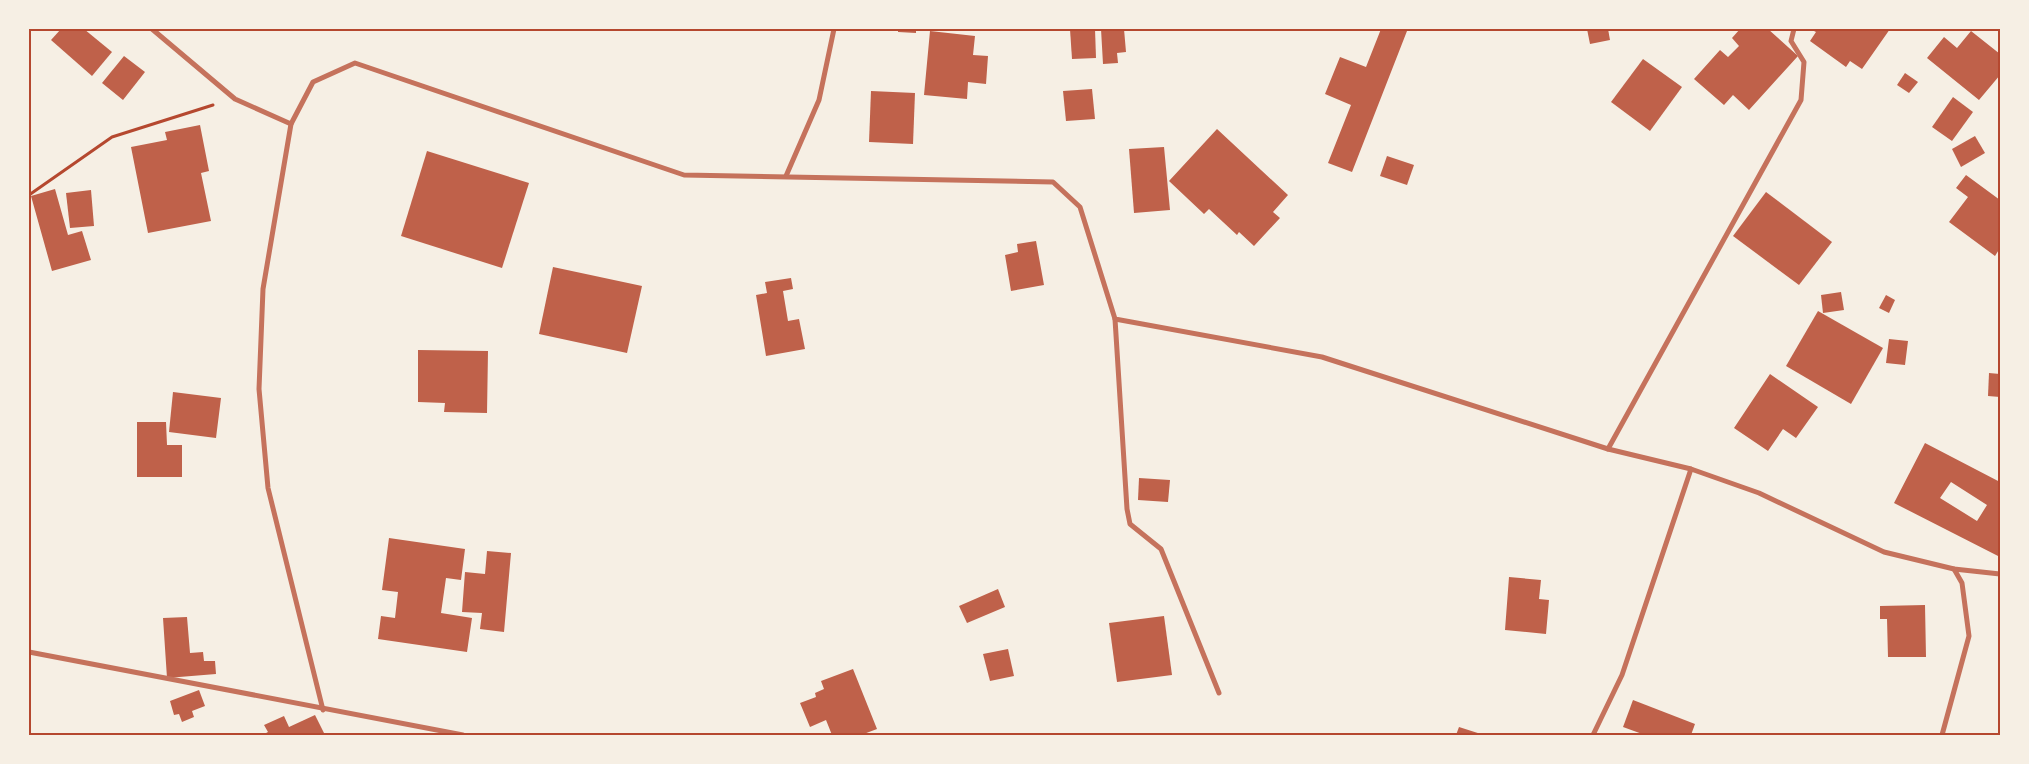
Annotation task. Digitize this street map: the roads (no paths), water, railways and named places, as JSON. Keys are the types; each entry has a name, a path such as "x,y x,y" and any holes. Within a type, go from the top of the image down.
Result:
{"street":[{"path":"152,29 235,99 291,124"},
{"path":"786,176 819,100 834,29"},
{"path":"1608,448 1801,100 1804,62 1791,41 1794,29"},
{"path":"323,710 268,488 259,389 263,289 291,124 313,82 355,63 684,175 1053,182 1080,207 1115,319 1127,509 1130,524 1161,550 1220,693"},
{"path":"1115,319 1322,357 1608,448 1691,469 1759,493 1884,552 1954,569 2000,574"},
{"path":"1593,735 1622,675 1691,469"},
{"path":"1942,735 1968,636 1962,583 1954,569"},
{"path":"29,652 323,710 463,735"}]}
